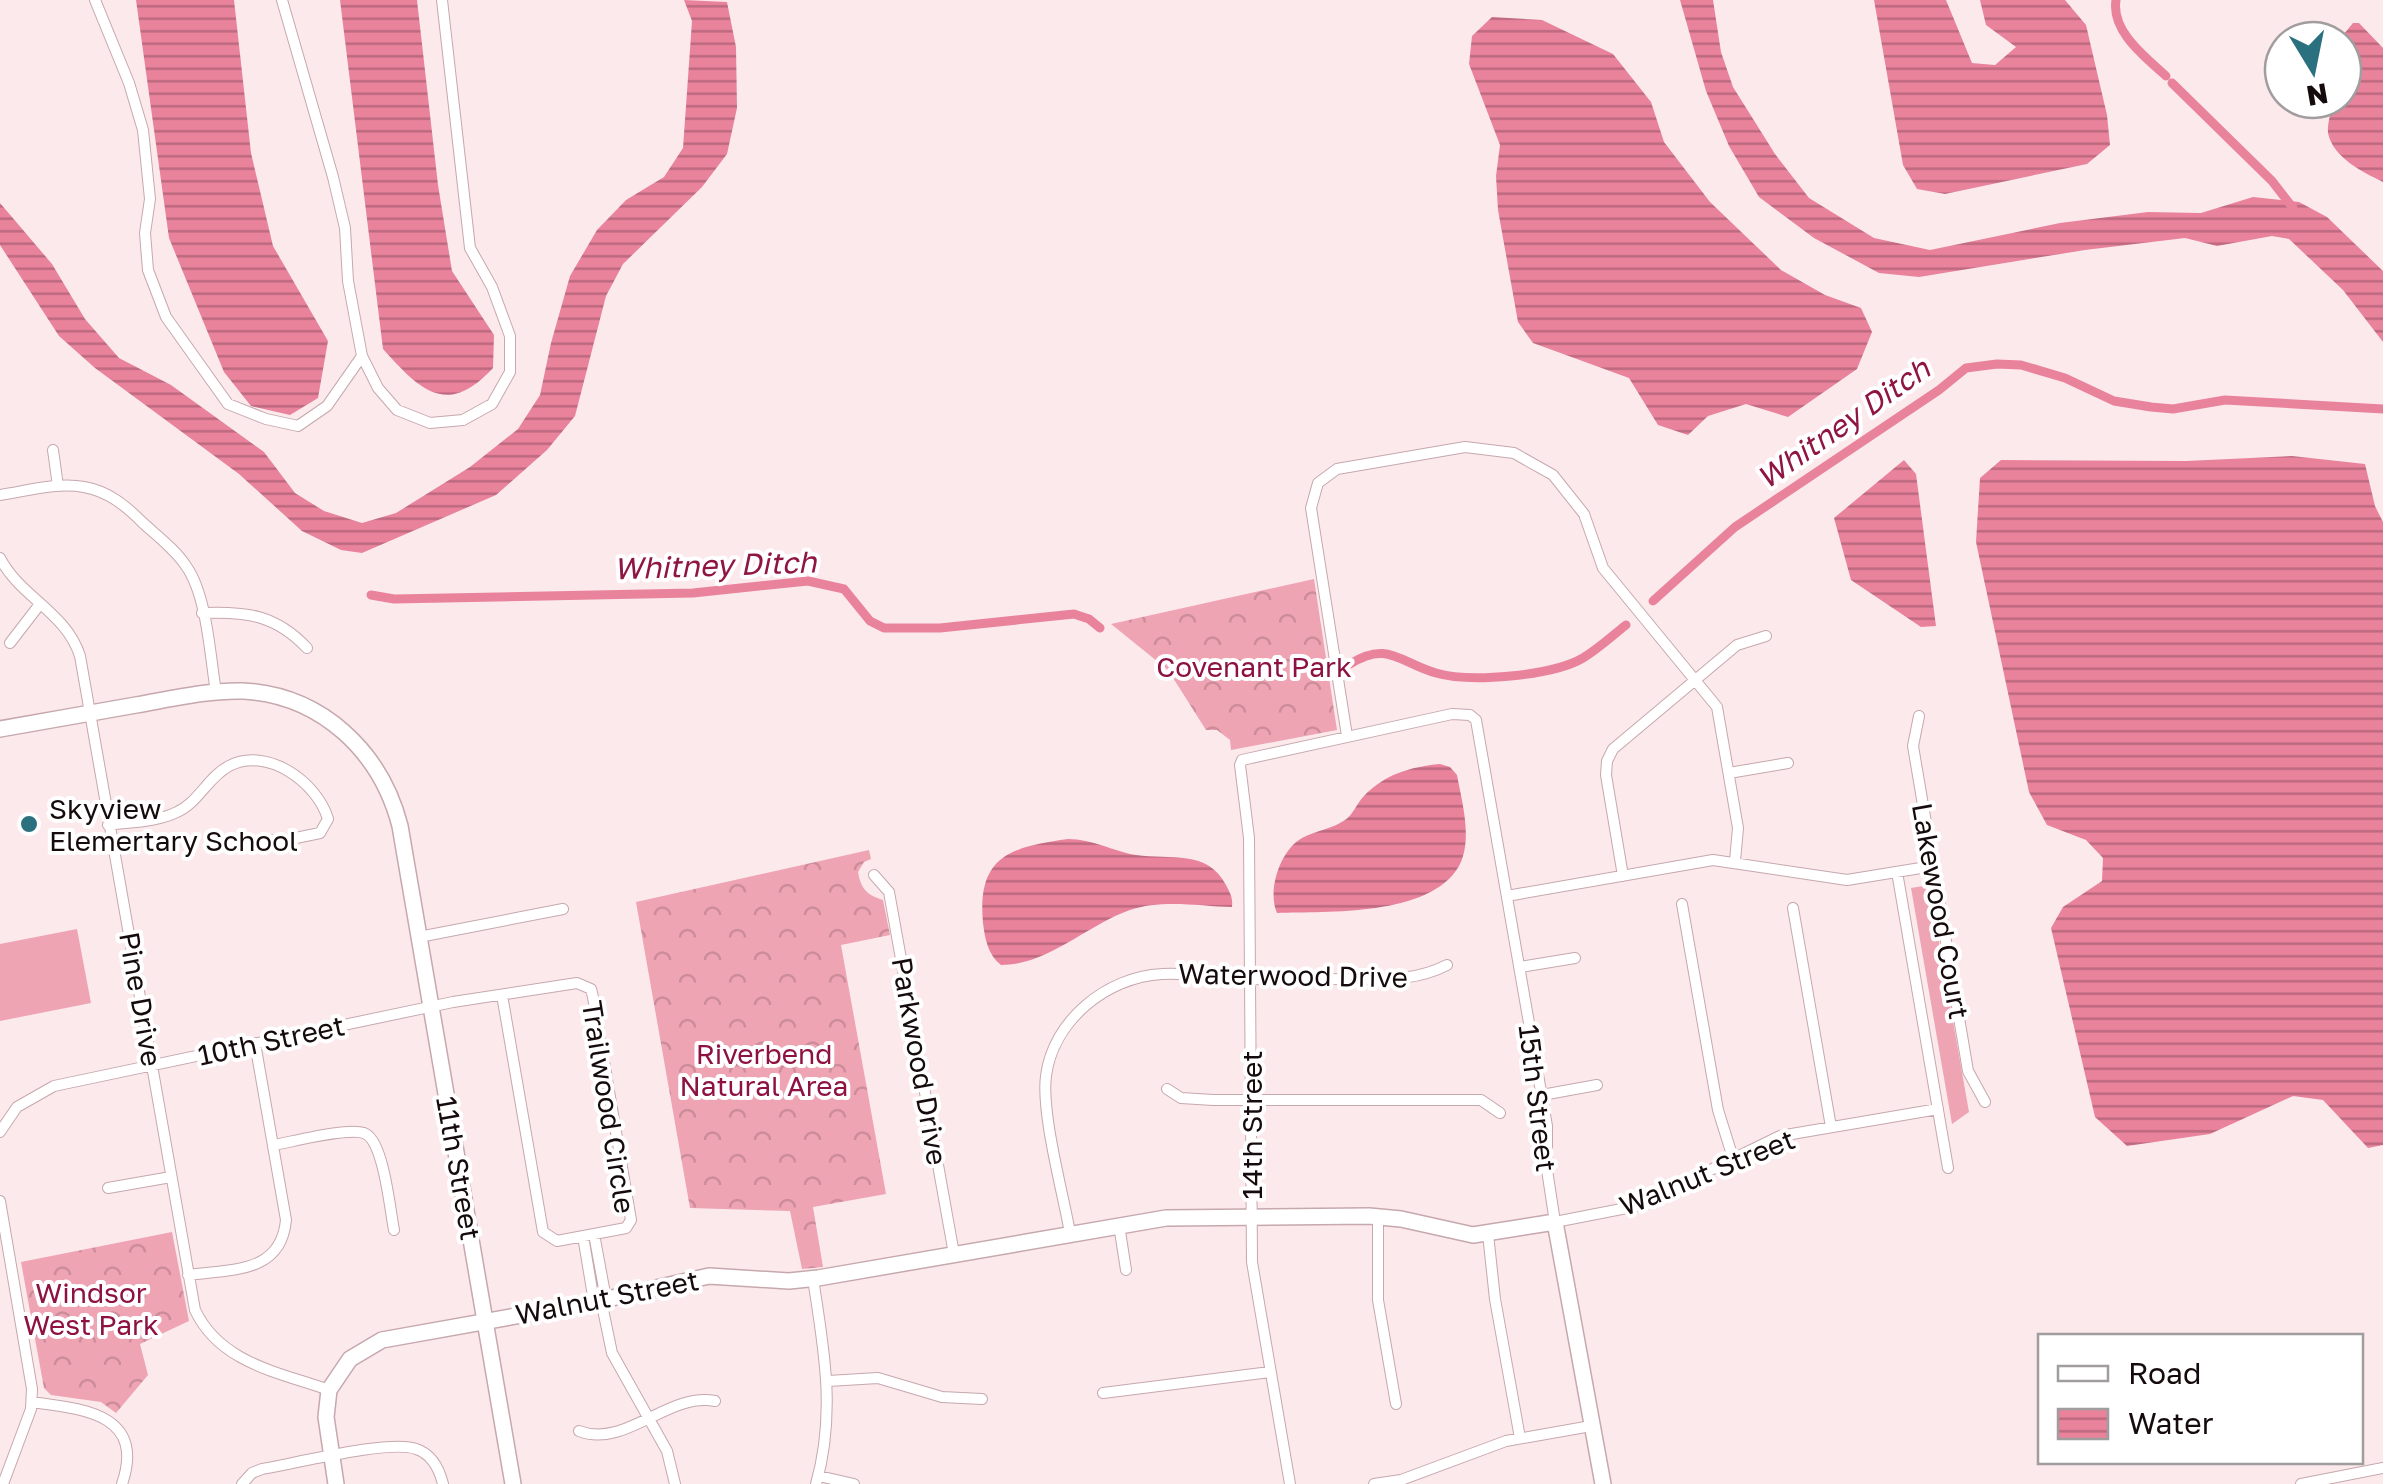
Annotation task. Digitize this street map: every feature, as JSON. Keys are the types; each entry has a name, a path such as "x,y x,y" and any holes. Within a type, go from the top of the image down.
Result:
{"street":[{"path":"95,0 129,83 142,130 150,198 145,233 148,270 166,317 228,404 298,426 328,406 362,356"},
{"path":"282,0 341,212 348,281 362,356 378,388 397,410 430,424 463,420 492,404 510,372 510,336 492,287 470,248 442,0"},
{"path":"1346,736 1312,498 1318,483 1337,469 1465,447 1500,450 1531,460 1553,475 1584,514 1603,568 1696,679 1718,712 1738,828 1735,861"},
{"path":"52,450 58,486"},
{"path":"0,495 58,486 98,490 131,511 186,566 197,588 216,692"},
{"name":"Pine Drive","path":"0,558 14,582 62,622 77,644 195,1310 203,1327 226,1351 329,1390"},
{"path":"10,643 40,604"},
{"path":"202,613 257,614 282,626 307,648"},
{"path":"1623,876 1606,775 1608,758 1624,738 1743,641 1766,636"},
{"name":"11th Street","path":"0,729 216,692 254,692 295,701 318,713 349,735 373,762 389,791 405,853 514,1484"},
{"name":"15th Street","path":"1346,736 1452,714 1470,715 1477,724 1542,1094 1548,1136 1547,1170 1602,1484"},
{"name":"Lakewood Court","path":"1919,716 1913,746 1968,1072 1985,1102"},
{"name":"14th Street","path":"1290,1484 1252,1262 1248,826 1240,762 1346,736"},
{"path":"108,825 173,814 227,767 254,760 276,765 298,778 316,794 328,818 320,833 255,841"},
{"path":"1729,773 1788,762"},
{"path":"1507,896 1714,860 1847,880 1933,866"},
{"path":"1897,872 1948,1168"},
{"name":"Parkwood Drive","path":"874,875 890,892 954,1254"},
{"path":"1682,904 1718,1110 1733,1158"},
{"path":"1793,908 1831,1127"},
{"path":"419,937 563,909"},
{"path":"1520,967 1575,958"},
{"name":"Waterwood Drive","path":"1070,1234 1046,1093 1049,1060 1065,1026 1092,1000 1146,976 1423,977 1447,965"},
{"path":"587,986 593,973"},
{"name":"Trailwood Circle","path":"587,986 593,997 633,1228 547,1242 502,994 587,986"},
{"name":"10th Street","path":"0,1132 4,1116 44,1090 502,994"},
{"path":"188,1275 254,1265 280,1246 286,1220 256,1044"},
{"path":"1542,1094 1598,1085"},
{"path":"1166,1088 1181,1098 1481,1100 1500,1113"},
{"name":"Walnut Street","path":"329,1390 346,1364 370,1345 390,1338 600,1301 709,1276 813,1279 1166,1218 1378,1217 1459,1234 1488,1234 1637,1206 1780,1136 1938,1109"},
{"path":"274,1145 349,1132 373,1132 394,1230"},
{"path":"108,1188 171,1177"},
{"path":"0,1200 31,1376 32,1402 2,1482"},
{"path":"1378,1217 1378,1300 1396,1404"},
{"path":"1119,1225 1126,1270"},
{"path":"1488,1234 1495,1299 1520,1438"},
{"path":"589,1235 612,1353 667,1451 675,1484"},
{"path":"813,1279 828,1381 828,1427 817,1480 854,1484"},
{"path":"1102,1393 1270,1372"},
{"path":"828,1381 878,1378 942,1397 982,1400"},
{"path":"329,1390 326,1417 336,1484"},
{"path":"579,1431 602,1435 689,1401 715,1401"},
{"path":"32,1402 86,1410 110,1421 126,1449 127,1468 122,1484"},
{"path":"1374,1484 1401,1480 1520,1438 1592,1426"},
{"path":"242,1484 252,1473 262,1470 411,1447 428,1455 443,1484"},
{"path":"2302,1484 2383,1468"}],"green space":[{"name":"Covenant Park","path":"1314,579 1337,730 1231,750 1230,740 1217,730 1206,730 1168,670 1111,624"},
{"name":"Riverbend Natural Area","path":"869,850 871,859 864,862 859,878 866,891 883,900 890,935 841,945 886,1194 813,1207 823,1267 802,1269 790,1211 690,1208 636,902"},
{"path":"1929,885 1969,1112 1952,1124 1911,888"},
{"path":"77,929 91,1003 0,1021 0,944"},
{"name":"Windsor West Park","path":"172,1232 189,1321 140,1344 148,1375 116,1413 101,1402 51,1395 44,1388 21,1262"}],"water":[{"path":"136,0 234,0 251,153 273,246 328,341 318,398 290,415 251,406 224,372 169,238"},
{"path":"340,0 417,0 452,271 494,335 493,368 462,392 448,395 422,386 383,349"},
{"path":"684,0 727,2 736,47 737,108 727,154 702,187 623,264 606,296 575,416 547,450 496,495 362,553 341,550 302,531 239,474 95,368 59,336 0,245 0,203 52,264 85,319 119,358 171,385 264,452 295,493 324,511 362,523 396,513 470,467 518,429 540,395 570,276 597,230 626,200 664,177 683,148 692,21"},
{"path":"1680,0 1713,0 1721,52 1733,87 1775,154 1809,198 1874,238 1930,250 2060,223 2148,212 2201,213 2253,197 2299,202 2327,217 2383,271 2383,342 2343,290 2289,239 2272,236 2217,246 2185,238 1919,277 1879,273 1814,238 1759,197 1729,146 1706,91"},
{"path":"1874,0 1946,0 1972,63 1995,65 2016,47 1986,25 1980,0 2065,0 2086,25 2110,145 2087,164 1945,194 1917,189 1903,165"},
{"path":"1492,17 1542,20 1613,54 1651,102 1664,142 1710,202 1781,270 1825,295 1861,308 1872,332 1857,369 1788,417 1746,404 1708,416 1688,435 1658,425 1629,378 1533,343 1518,322 1498,210 1496,176 1500,145 1469,64 1472,36"},
{"path":"2363,27 2383,48 2383,182 2342,157 2331,142 2329,120 2363,120"},
{"path":"2292,456 2365,464 2383,522 2383,1145 2368,1148 2323,1100 2293,1096 2210,1134 2127,1146 2095,1117 2051,928 2063,907 2102,881 2103,858 2086,840 2047,825 2029,792 1976,542 1980,478 2001,460 2186,461"},
{"path":"1904,460 1916,474 1936,626 1921,627 1851,580 1834,518"},
{"path":"1440,764 1457,775 1466,833 1459,866 1445,883 1425,895 1376,908 1277,913 1275,883 1282,861 1294,844 1345,820 1372,788 1389,777"},
{"path":"1068,839 1136,855 1198,861 1218,874 1230,893 1232,907 1181,904 1130,910 1035,959 1001,965 986,941 985,883 1001,859 1014,852"}],"waterway":[{"path":"2116,0 2124,32 2166,76"},
{"path":"2172,83 2272,181 2293,208"},
{"name":"Whitney Ditch","path":"1653,601 1735,527 1966,368 2021,365 2065,378 2114,401 2151,407 2173,409 2225,400 2383,409"},
{"name":"Whitney Ditch","path":"371,595 394,599 693,593 808,581 844,589 870,621 884,628 940,628 1074,614 1100,628"},
{"name":"Whitney Ditch","path":"1350,664 1363,657 1384,654 1451,676 1532,673 1583,658 1626,625"}],"place":[{"name":"Skyview Elemertary School","path":"29,824"}]}
